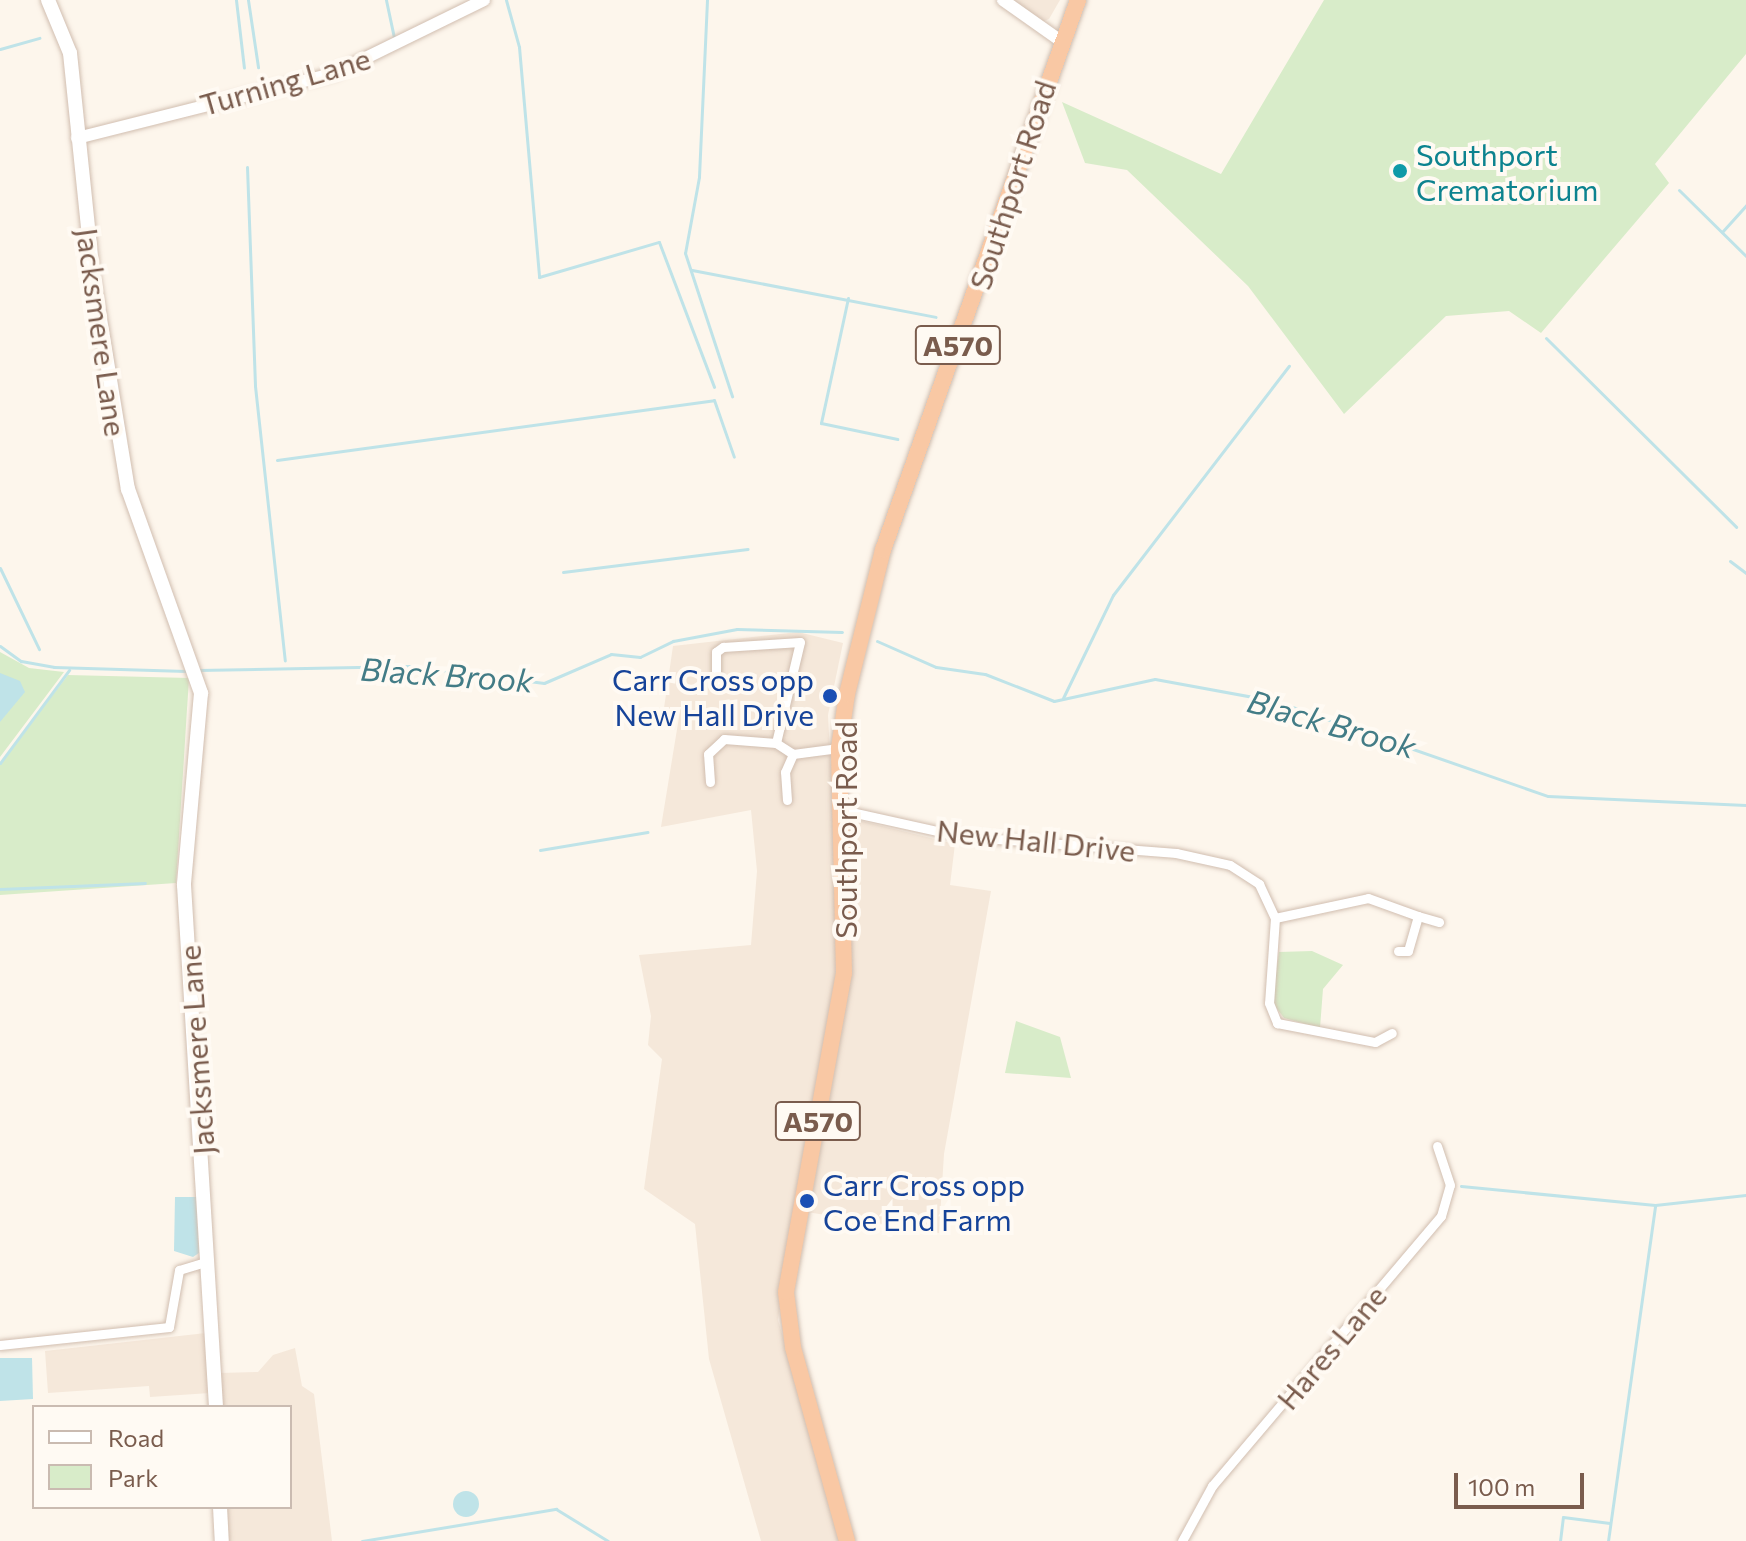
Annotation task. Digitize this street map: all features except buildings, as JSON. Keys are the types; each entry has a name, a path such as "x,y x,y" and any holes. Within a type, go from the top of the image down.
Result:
{"highway":[{"name":"Southport Road","path":"847,1541 793,1347 786,1292 844,973 839,748 883,550 987,268 1058,39 1078,0"}],"main road":[{"name":"Jacksmere Lane","path":"48,0 70,53 77,138 128,489 158,586 191,656 201,693 184,885 216,1405"},
{"path":"220,1509 222,1541"}],"street":[{"name":"Turning Lane","path":"77,138 335,73 484,0"},
{"path":"1003,0 1058,39"},
{"path":"716,681 716,652 723,647 800,642 800,668 776,743"},
{"path":"710,782 715,742 776,743 793,754 839,748"},
{"path":"787,800 785,772 793,754"},
{"name":"New Hall Drive","path":"842,810 959,836 1176,853 1230,865 1259,884 1275,918"},
{"path":"1392,1033 1375,1042 1277,1023 1269,1003 1275,918 1368,898 1439,922"},
{"path":"1398,951 1408,951 1418,916"},
{"name":"Hares Lane","path":"1182,1541 1212,1486 1441,1216 1450,1185 1437,1146"},
{"path":"0,1345 169,1327 179,1270 209,1261"}],"shaded area":[{"path":"1010,0 1060,0 1049,19 1037,24"},
{"path":"798,632 843,643 828,715 833,814 955,844 950,885 991,891 944,1154 939,1233 794,1210 778,1320 842,1541 761,1541 709,1359 695,1224 644,1189 662,1059 648,1045 651,1016 639,955 751,945 757,871 751,810 661,827 680,711 664,708 673,646"},
{"path":"206,1333 210,1393 150,1397 149,1386 48,1393 45,1351"},
{"path":"295,1348 302,1386 314,1394 332,1541 228,1541 226,1509 292,1509 292,1405 222,1405 220,1373 258,1372 273,1355"}],"green space":[{"path":"1324,0 1746,0 1746,54 1655,164 1669,183 1541,333 1509,311 1446,316 1344,414 1248,286 1127,170 1085,163 1062,102 1221,174"},
{"path":"0,652 29,668 64,672 0,757"},
{"path":"68,675 189,678 176,883 0,895 0,763"},
{"path":"1312,951 1343,965 1323,989 1320,1028 1284,1018 1272,1002 1279,952"},
{"path":"1016,1021 1060,1037 1071,1078 1005,1073"}],"water":[{"path":"0,673 20,681 25,692 0,722"},
{"path":"175,1197 196,1197 199,1253 193,1257 174,1251"},
{"path":"0,1358 32,1358 33,1399 0,1401"},
{"path":"466,1491 475,1495 479,1504 475,1513 466,1517 457,1513 453,1504 457,1495"}],"waterway":[{"path":"236,0 244,68"},
{"path":"248,0 258,67"},
{"path":"386,0 394,37"},
{"path":"506,0 519,47 539,277 659,242 714,387"},
{"path":"707,0 699,177 685,253 732,396"},
{"path":"0,49 39,38"},
{"path":"247,167 255,386 285,660"},
{"path":"1679,190 1746,256"},
{"path":"1722,232 1746,205"},
{"path":"692,270 936,317"},
{"path":"848,298 821,423 897,439"},
{"path":"1546,338 1736,527"},
{"path":"1063,698 1113,595 1289,366"},
{"path":"277,460 714,400 734,457"},
{"path":"563,572 748,549"},
{"path":"1730,561 1746,573"},
{"path":"0,568 39,649"},
{"name":"Black Brook","path":"198,670 410,666 544,683 611,654 640,657 673,641 737,629 842,632"},
{"name":"Black Brook","path":"877,641 936,667 985,674 1054,701 1155,679 1275,701 1548,796 1746,805"},
{"name":"Black Brook","path":"0,646 21,661 54,667 186,671"},
{"path":"0,763 69,670"},
{"path":"540,850 648,832"},
{"path":"0,889 145,883"},
{"path":"1461,1186 1655,1205 1746,1195"},
{"path":"1608,1541 1655,1205"},
{"path":"362,1541 556,1509 608,1541"},
{"path":"1560,1541 1563,1517 1610,1523"}],"place":[{"name":"Southport Crematorium","path":"1400,171"},
{"name":"Carr Cross opp New Hall Drive","path":"830,696"},
{"name":"Carr Cross opp Coe End Farm","path":"807,1201"}]}
